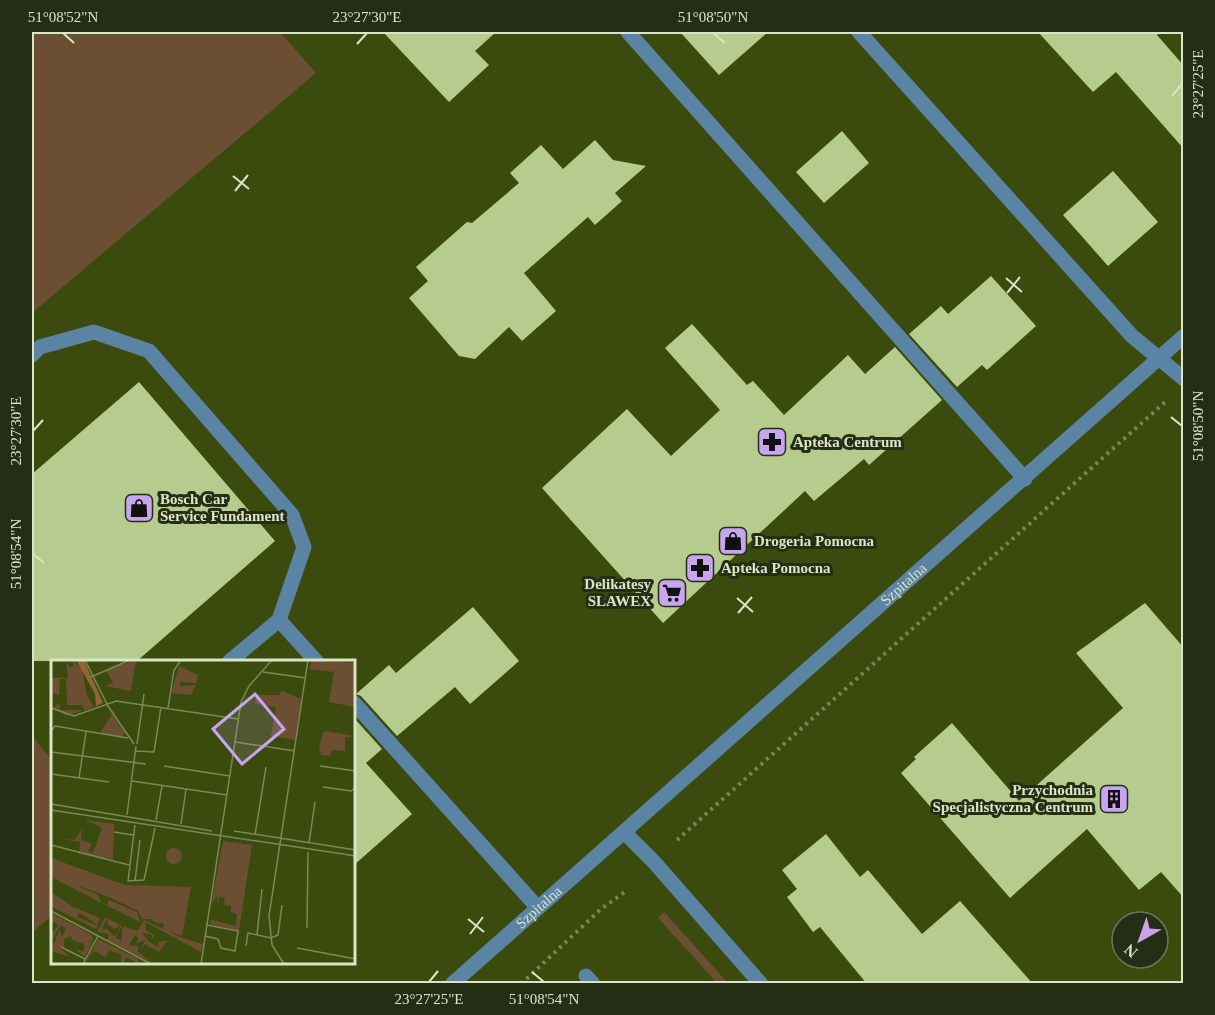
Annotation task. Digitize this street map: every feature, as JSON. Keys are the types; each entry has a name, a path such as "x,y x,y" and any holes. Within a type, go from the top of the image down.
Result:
{"street":[{"path":"628,32 1024,478"},
{"path":"859,32 1132,336 1184,379"},
{"path":"32,355 40,347 94,332 149,351 292,515 304,547 279,620 231,660"},
{"name":"Szpitalna","path":"452,984 1184,336"},
{"path":"279,620 315,660"},
{"path":"356,705 538,908"},
{"path":"624,832 654,862 761,984"}],"path":[{"path":"672,844 1166,401"},
{"path":"520,984 600,910 627,891"}],"shaded area":[{"path":"32,32 280,32 316,73 32,313"},
{"path":"32,736 51,757 51,916 32,933"},
{"path":"664,912 728,983 717,983 658,918"}],"building":[{"path":"383,32 496,32 475,51 489,65 449,102"},
{"path":"680,32 768,32 719,75"},
{"path":"1038,32 1161,32 1157,35 1184,66 1184,149 1116,72 1093,92"},
{"path":"842,131 869,163 824,203 796,172"},
{"path":"595,140 613,160 646,166 615,193 622,201 595,225 588,217 524,273 556,311 522,341 509,327 475,359 459,356 409,298 428,281 416,267 467,222 472,223 519,183 510,173 541,145 563,169"},
{"path":"1113,171 1158,222 1108,266 1063,215"},
{"path":"991,276 1036,326 987,370 982,365 957,387 909,334 941,306 948,314"},
{"path":"692,324 747,385 753,381 784,415 848,355 865,374 895,347 942,400 869,465 864,459 814,501 805,491 663,623 542,488 627,409 671,456 720,410 665,348"},
{"name":"Bosch Car Service Fundament","path":"139,382 275,541 138,660 32,661 32,474"},
{"path":"1145,603 1184,648 1184,898 1161,872 1139,890 1087,829 1010,898 901,773 916,759 914,757 952,723 1019,801 1123,708 1076,653"},
{"path":"473,607 519,661 470,704 455,687 397,736 361,696 356,694 389,665 396,673"},
{"path":"356,720 382,749 366,763 412,814 356,863"},
{"path":"826,834 860,877 868,870 922,934 960,901 1033,984 867,984 820,927 813,932 787,897 797,889 782,870"}],"place":[{"name":"Apteka Centrum","path":"772,442"},
{"name":"Bosch Car Service Fundament","path":"139,508"},
{"name":"Drogeria Pomocna","path":"733,541"},
{"name":"Apteka Pomocna","path":"700,568"},
{"name":"Delikatesy SLAWEX","path":"672,593"},
{"name":"Przychodnia Specjalistyczna Centrum","path":"1114,799"}]}
